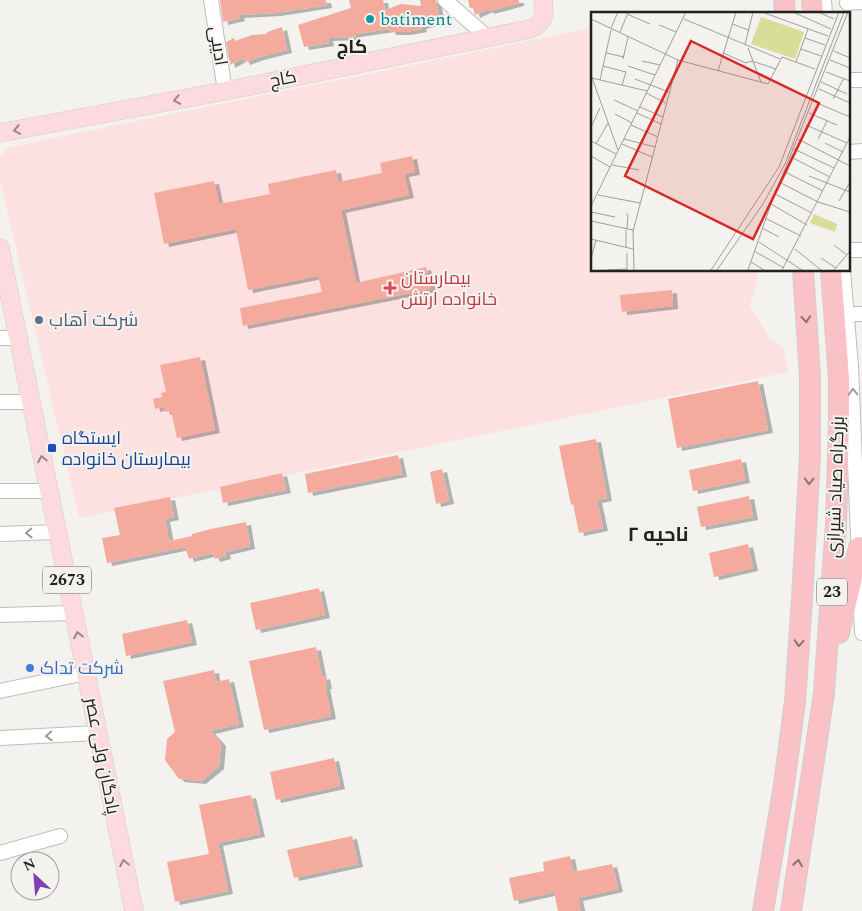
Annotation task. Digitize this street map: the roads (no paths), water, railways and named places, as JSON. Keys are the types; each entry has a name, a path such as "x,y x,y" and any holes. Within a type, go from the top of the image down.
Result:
{"highway":[{"name":"بزرگراه صیاد شیرازی","path":"763,911 784,786 795,701 802,599 810,456 810,376 803,271"},
{"name":"بزرگراه صیاد شیرازی","path":"791,911 824,693 836,524 839,379 831,271"},
{"path":"824,693 859,547"}],"main road":[{"name":"کاج","path":"0,133 225,91 488,38 537,26 545,16 543,0"},
{"name":"پادگان ولی عصر","path":"0,248 134,911"}],"street":[{"name":"ادیبی","path":"211,0 225,91"},
{"path":"445,0 488,38"},
{"path":"847,3 862,2"},
{"path":"843,271 847,314 857,366 862,633"},
{"path":"847,314 862,314"},
{"path":"0,338 18,338"},
{"path":"0,402 31,402"},
{"path":"0,491 49,491"},
{"path":"0,534 57,532"},
{"path":"0,615 73,613"},
{"path":"0,691 86,673"},
{"path":"0,738 98,733"},
{"path":"0,854 60,836"}],"place":[{"name":"batiment","path":"370,19"},
{"name":"بیمارستان خانواده ارتش","path":"390,288"},
{"name":"شرکت آهاب","path":"39,320"},
{"name":"ایستگاه بیمارستان خانواده","path":"52,448"},
{"name":"شرکت تداک","path":"30,668"}],"district":[{"name":"کاج","path":"352,47"},
{"name":"ناحیه ۲","path":"658,535"}]}
